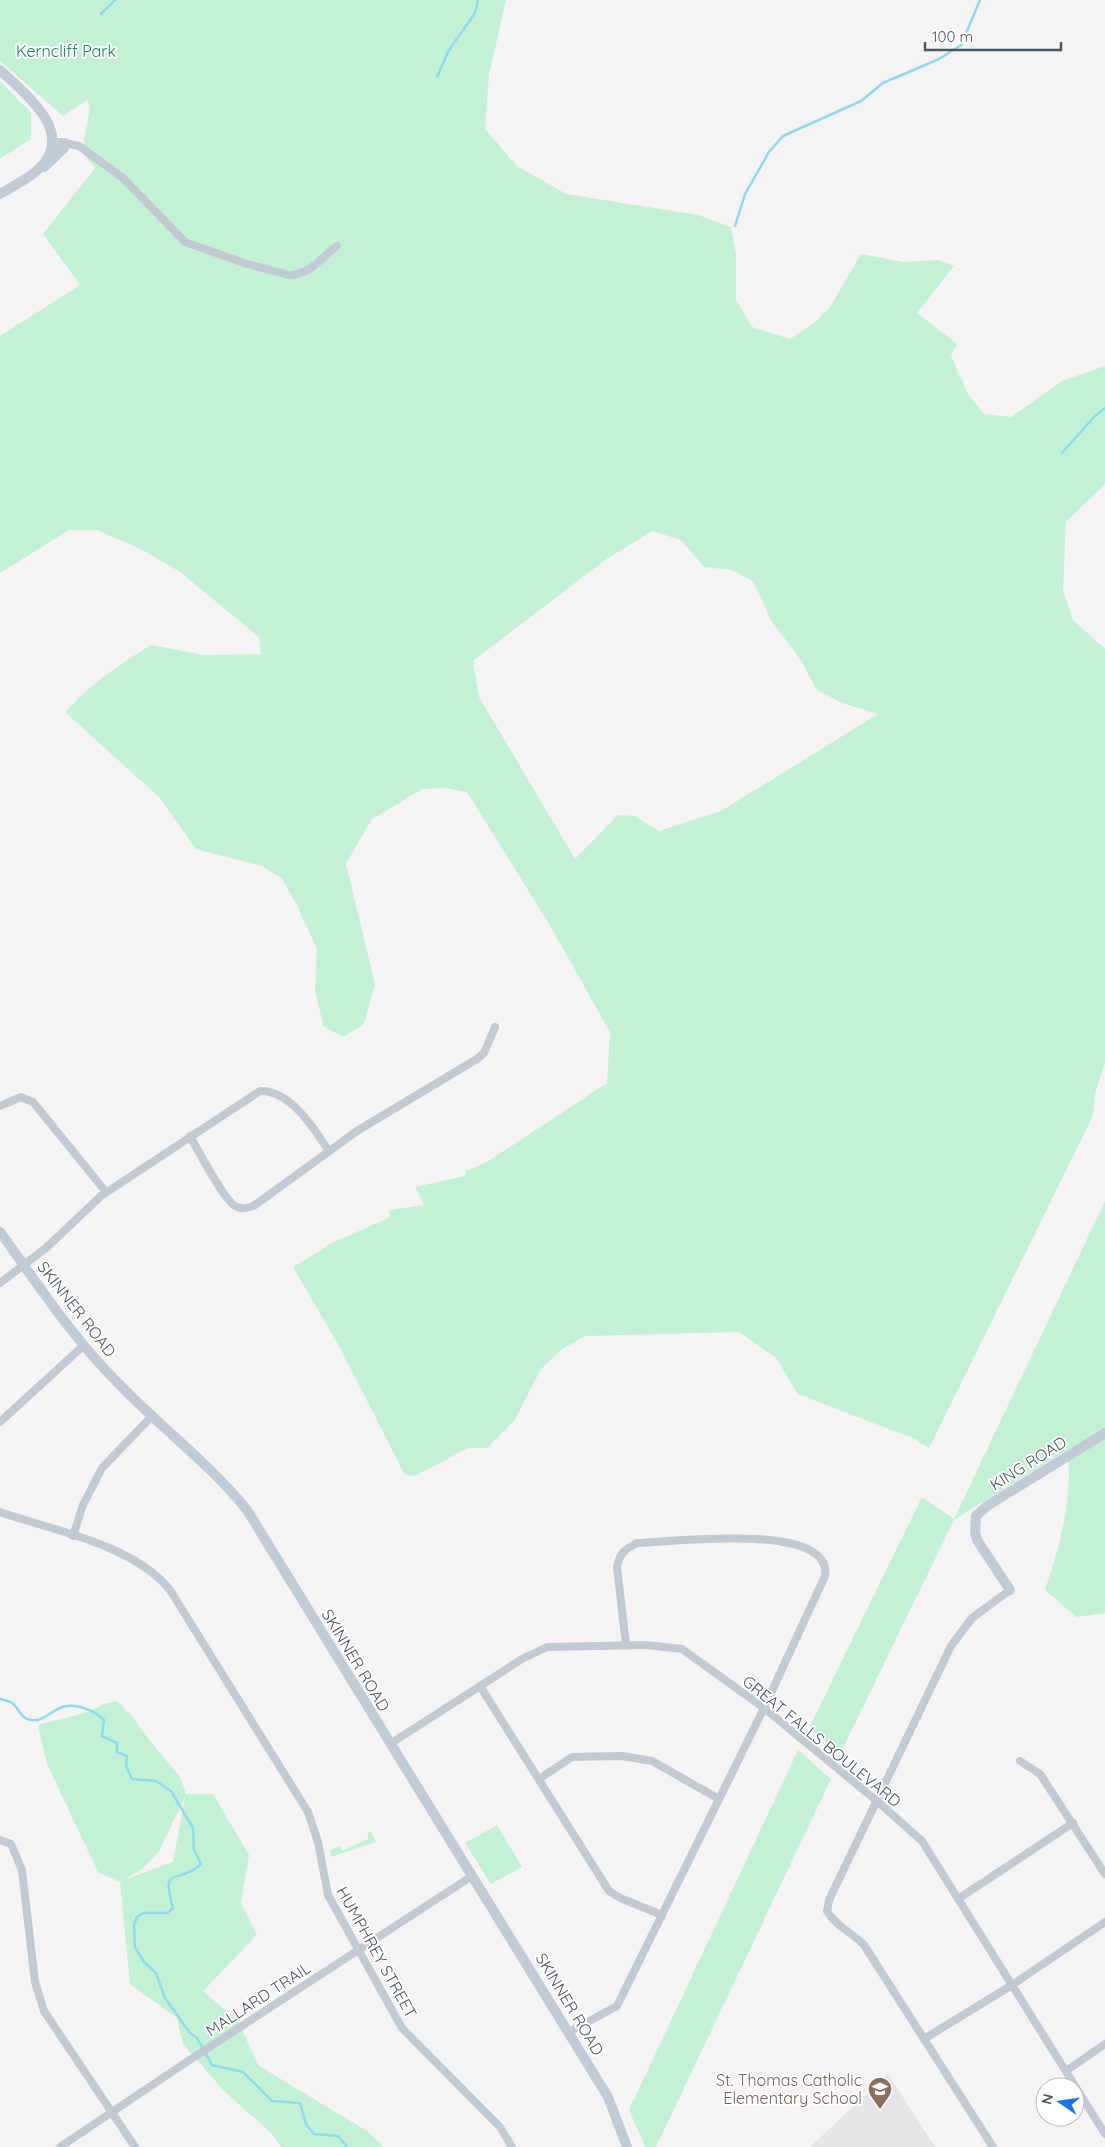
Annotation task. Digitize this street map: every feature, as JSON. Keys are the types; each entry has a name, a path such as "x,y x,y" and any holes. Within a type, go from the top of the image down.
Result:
{"street":[{"path":"0,70 48,123 53,134 53,143 48,158 40,168"},
{"path":"53,143 79,146 123,178 146,200 176,235 196,248 289,275 301,275 312,269 337,246"},
{"path":"0,194 40,168 47,166 61,154 65,143"},
{"path":"190,1136 229,1201 240,1208 254,1206 328,1150 477,1059 487,1048 495,1027"},
{"path":"0,1283 46,1248 106,1192 254,1095 267,1091 288,1102 304,1117 328,1150"},
{"path":"0,1106 21,1097 33,1102 106,1192"},
{"name":"SKINNER ROAD","path":"0,1232 83,1346 116,1382 229,1488 247,1510 390,1744 570,2032 608,2097 627,2147"},
{"path":"0,1422 83,1346"},
{"path":"73,1536 83,1505 102,1468 152,1416"},
{"name":"KING ROAD","path":"1010,1590 977,1540 974,1525 976,1516 987,1506 1105,1432"},
{"name":"HUMPHREY STREET","path":"0,1512 132,1558 148,1567 170,1590 308,1812 318,1842 328,1895 402,2028 500,2127 512,2147"},
{"path":"570,2032 617,2006 764,1708 825,1576 826,1567 822,1558 805,1547 781,1540 751,1538 637,1543 626,1548 619,1557 617,1566 626,1645"},
{"path":"993,2147 864,1945 830,1917 827,1911 829,1900 951,1646 972,1618 1010,1590"},
{"name":"GREAT FALLS BOULEVARD","path":"390,1744 522,1659 547,1647 646,1645 682,1649 764,1708 877,1801 922,1841 1105,2134"},
{"path":"480,1686 610,1891 620,1898 662,1916"},
{"path":"539,1779 572,1757 622,1756 652,1762 719,1799"},
{"path":"1020,1761 1040,1774 1105,1874"},
{"path":"958,1899 1073,1823"},
{"path":"0,1840 11,1844 22,1870 35,1982 44,2011 135,2147"},
{"name":"MALLARD TRAIL","path":"60,2147 233,2031 472,1876"},
{"path":"924,2039 1012,1985 1105,1922"},
{"path":"1066,2071 1105,2044"}],"shaded area":[{"name":"St. Thomas Catholic Elementary School","path":"888,2074 935,2147 810,2147"}],"green space":[{"path":"0,0 506,0 489,75 485,129 517,166 566,194 698,215 731,227 736,254 736,300 752,327 790,339 814,323 830,307 861,254 904,262 938,260 954,266 917,313 957,344 951,356 968,394 984,414 1011,417 1062,381 1105,366 1105,484 1066,522 1063,590 1073,620 1105,649 1105,1063 1095,1093 1093,1116 929,1448 915,1439 798,1394 776,1358 739,1332 585,1336 561,1350 541,1369 514,1421 487,1448 468,1448 415,1476 405,1475 339,1346 293,1267 334,1242 389,1218 390,1210 424,1205 415,1187 465,1176 466,1171 487,1162 607,1083 610,1032 548,922 467,792 444,788 422,789 371,820 346,864 375,984 364,1024 343,1037 323,1026 315,988 317,949 297,905 282,879 262,866 196,849 159,797 65,712 105,676 151,645 204,655 261,654 259,637 180,572 141,549 97,530 69,530 0,573 0,336 80,285 43,234 95,168 82,152 90,107 87,100 63,116 0,61","holes":["652,531 681,540 704,567 732,570 753,581 771,620 802,662 817,690 842,703 878,714 721,811 659,831 635,816 618,815 575,859 479,697 473,661 605,560"]},
{"name":"Kerncliff Park","path":"0,81 31,113 31,139 0,159"},
{"path":"1105,1201 1105,1613 1076,1617 1045,1590 1056,1555 1067,1503 1069,1468 1067,1450 954,1520 840,1754 809,1728 922,1497 954,1519"},
{"path":"117,1701 133,1717 180,1777 186,1794 213,1794 249,1855 241,1903 257,1935 203,1991 237,2020 259,2066 367,2131 384,2147 282,2147 270,2132 224,2091 183,2044 177,2018 130,1984 120,1882 98,1872 47,1764 38,1725 88,1712 104,1704","holes":["185,1797 173,1862 124,1880 142,1869 158,1853"]},
{"path":"798,1750 831,1779 656,2147 645,2147 629,2110"},
{"path":"497,1825 522,1867 491,1884 465,1843"},
{"path":"371,1831 376,1842 331,1857 330,1850 340,1846 342,1851 368,1839 368,1833"}],"waterway":[{"path":"101,14 115,0"},
{"path":"437,77 449,50 475,13 478,0"},
{"path":"735,226 745,194 769,152 783,136 861,101 883,83 939,59 961,45 980,0"},
{"path":"1062,453 1095,416 1105,408"},
{"path":"0,1699 14,1704 24,1717 31,1720 39,1720 58,1709 70,1706 77,1706 95,1713 104,1720 102,1736 117,1743 117,1752 127,1756 126,1766 132,1779 156,1781 171,1791 193,1828 194,1850 201,1864 193,1870 170,1880 169,1885 173,1908 167,1913 143,1913 137,1917 134,1925 135,1947 144,1962 156,1973 165,1998 190,2033 197,2038 212,2065 243,2072 272,2101 300,2103 306,2124 314,2134 338,2136 347,2147"}],"place":[{"name":"St. Thomas Catholic Elementary School","path":"880,2110"}]}
